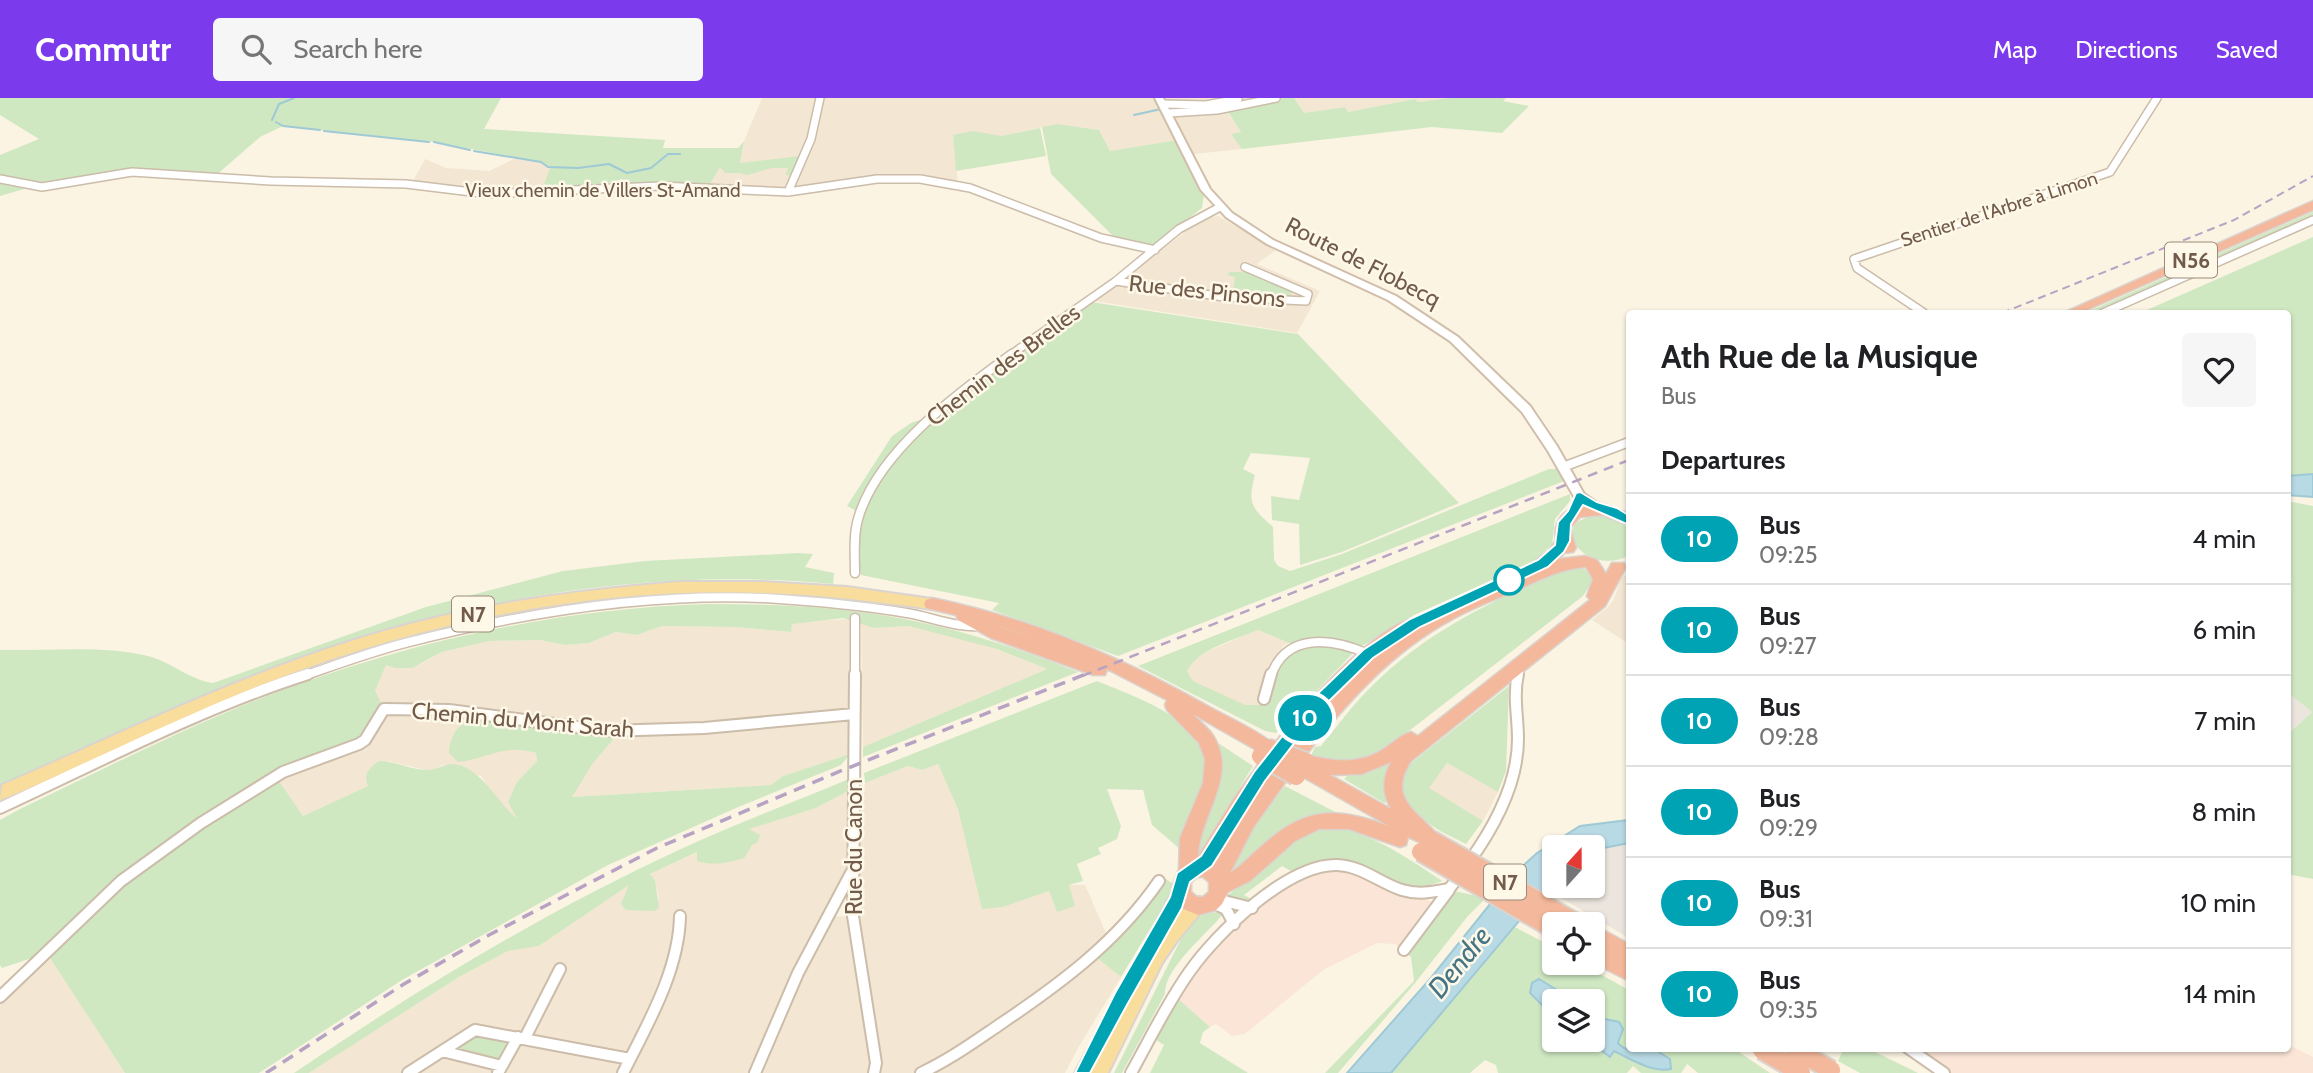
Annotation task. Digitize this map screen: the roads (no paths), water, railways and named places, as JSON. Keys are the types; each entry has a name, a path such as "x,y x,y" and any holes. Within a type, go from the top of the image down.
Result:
{"highway":[{"name":"N56","path":"2076,310 2313,205"},
{"path":"1298,767 1365,768 1385,759 1592,599 1598,593 1601,579 1589,563 1572,552 1564,541 1562,528 1574,513 1626,506"},
{"path":"1608,510 1626,519"},
{"path":"1401,839 1360,824 1332,819 1315,820 1273,847 1247,875 1213,894 1188,901 1181,892 1180,885 1211,855 1227,825 1260,776 1315,706 1368,654 1431,614 1543,564 1564,541"},
{"path":"1213,894 1235,838 1298,767 1343,696 1380,660 1412,636 1462,607 1549,568 1568,561 1624,566 1599,602 1405,756 1397,767 1391,784 1394,800 1426,846"},
{"path":"932,604 994,617 1077,647 1194,706 1264,752"},
{"name":"N7","path":"932,604 1082,662 1298,767 1542,921"},
{"path":"1173,705 1206,739 1214,760 1212,783 1189,838 1193,871"},
{"name":"N7","path":"1298,767 1401,839 1426,846 1555,912"},
{"path":"1193,871 1209,871 1213,894"},
{"path":"1605,943 1620,954"},
{"path":"1765,1052 1801,1073"},
{"path":"1800,1052 1833,1072"}],"main road":[{"name":"N7","path":"0,802 40,776 221,695 317,658 428,625 520,605 631,590 744,585 819,588 932,604"},
{"path":"0,793 40,776"},
{"path":"1084,1073 1181,892"},
{"path":"1098,1073 1160,953 1180,921 1213,894"}],"street":[{"path":"788,192 811,139 820,98"},
{"path":"1165,106 1206,105 1244,98"},
{"path":"1165,106 1216,110 1276,98"},
{"name":"Sentier de l'Arbre à Limon","path":"1920,310 1857,268 1853,261 1860,256 2110,172 2157,98"},
{"name":"Route de Flobecq","path":"1165,106 1202,182 1220,206 1255,234 1376,290 1437,327 1472,354 1526,409 1580,497"},
{"name":"Vieux chemin de Villers St-Amand","path":"0,179 41,187 132,172 271,181 406,184 482,194 647,187 788,192 887,178 934,181 979,191 1109,241 1155,250"},
{"name":"Chemin des Brelles","path":"855,573 859,515 868,496 906,443 988,372 1116,281 1202,213 1220,206"},
{"path":"2110,310 2313,220"},
{"name":"Rue des Pinsons","path":"1116,281 1135,286 1224,297 1306,301 1308,294 1245,267"},
{"path":"1563,467 1626,443"},
{"path":"1574,513 1580,497 1608,510"},
{"path":"0,808 271,686 407,642 537,613 648,601 762,598 852,604 936,618 970,627 982,625"},
{"name":"Rue du Canon","path":"855,618 855,937 876,1063 874,1073"},
{"path":"1264,699 1282,653 1295,645 1344,644 1368,654"},
{"path":"1404,950 1481,846 1500,812 1517,758 1514,690 1519,666"},
{"name":"Chemin du Mont Sarah","path":"0,997 100,900 145,863 201,823 284,772 359,744 365,740 384,709 449,710 607,731 704,728 854,714"},
{"path":"1131,1073 1195,964 1234,924 1296,874 1322,866 1353,868 1406,892 1432,894 1449,889"},
{"path":"755,1073 798,973 853,869"},
{"path":"921,1073 943,1063 1036,1001 1084,963 1115,935 1159,881"},
{"path":"1213,894 1237,906 1252,908"},
{"path":"1213,894 1234,924"},
{"path":"623,1073 654,1010 682,930 680,916"},
{"path":"442,1051 500,1069 560,969"},
{"path":"408,1073 475,1030 630,1059"},
{"path":"1783,1073 1799,1052"},
{"path":"1914,1052 1944,1073"}],"water":[{"path":"2313,474 2313,497 2291,495 2291,476"},
{"path":"1626,820 1626,844 1605,848 1605,835 1566,835 1580,826"},
{"name":"Dendre","path":"1542,850 1542,894 1391,1073 1347,1073 1430,979 1515,873"},
{"path":"1539,979 1555,989 1542,989 1542,1005 1530,993 1532,983"},
{"path":"1605,1019 1619,1022 1623,1029 1618,1043 1626,1052 1659,1052 1670,1059 1671,1069 1649,1067 1614,1051 1610,1057 1604,1052"}],"waterway":[{"path":"272,120 279,104 294,98"},
{"path":"1172,108 1183,109"},
{"path":"1134,115 1161,109"},
{"path":"276,122 283,126 320,130"},
{"path":"324,131 429,142"},
{"path":"434,142 470,150"},
{"path":"474,151 541,162 548,167 578,168 609,164 627,173 651,168 668,154 680,154"}],"railway":[{"path":"2009,310 2234,220 2313,176"},
{"path":"1082,676 1626,461"},
{"path":"266,1073 404,984 489,935 657,848 843,770 1086,674"}]}
